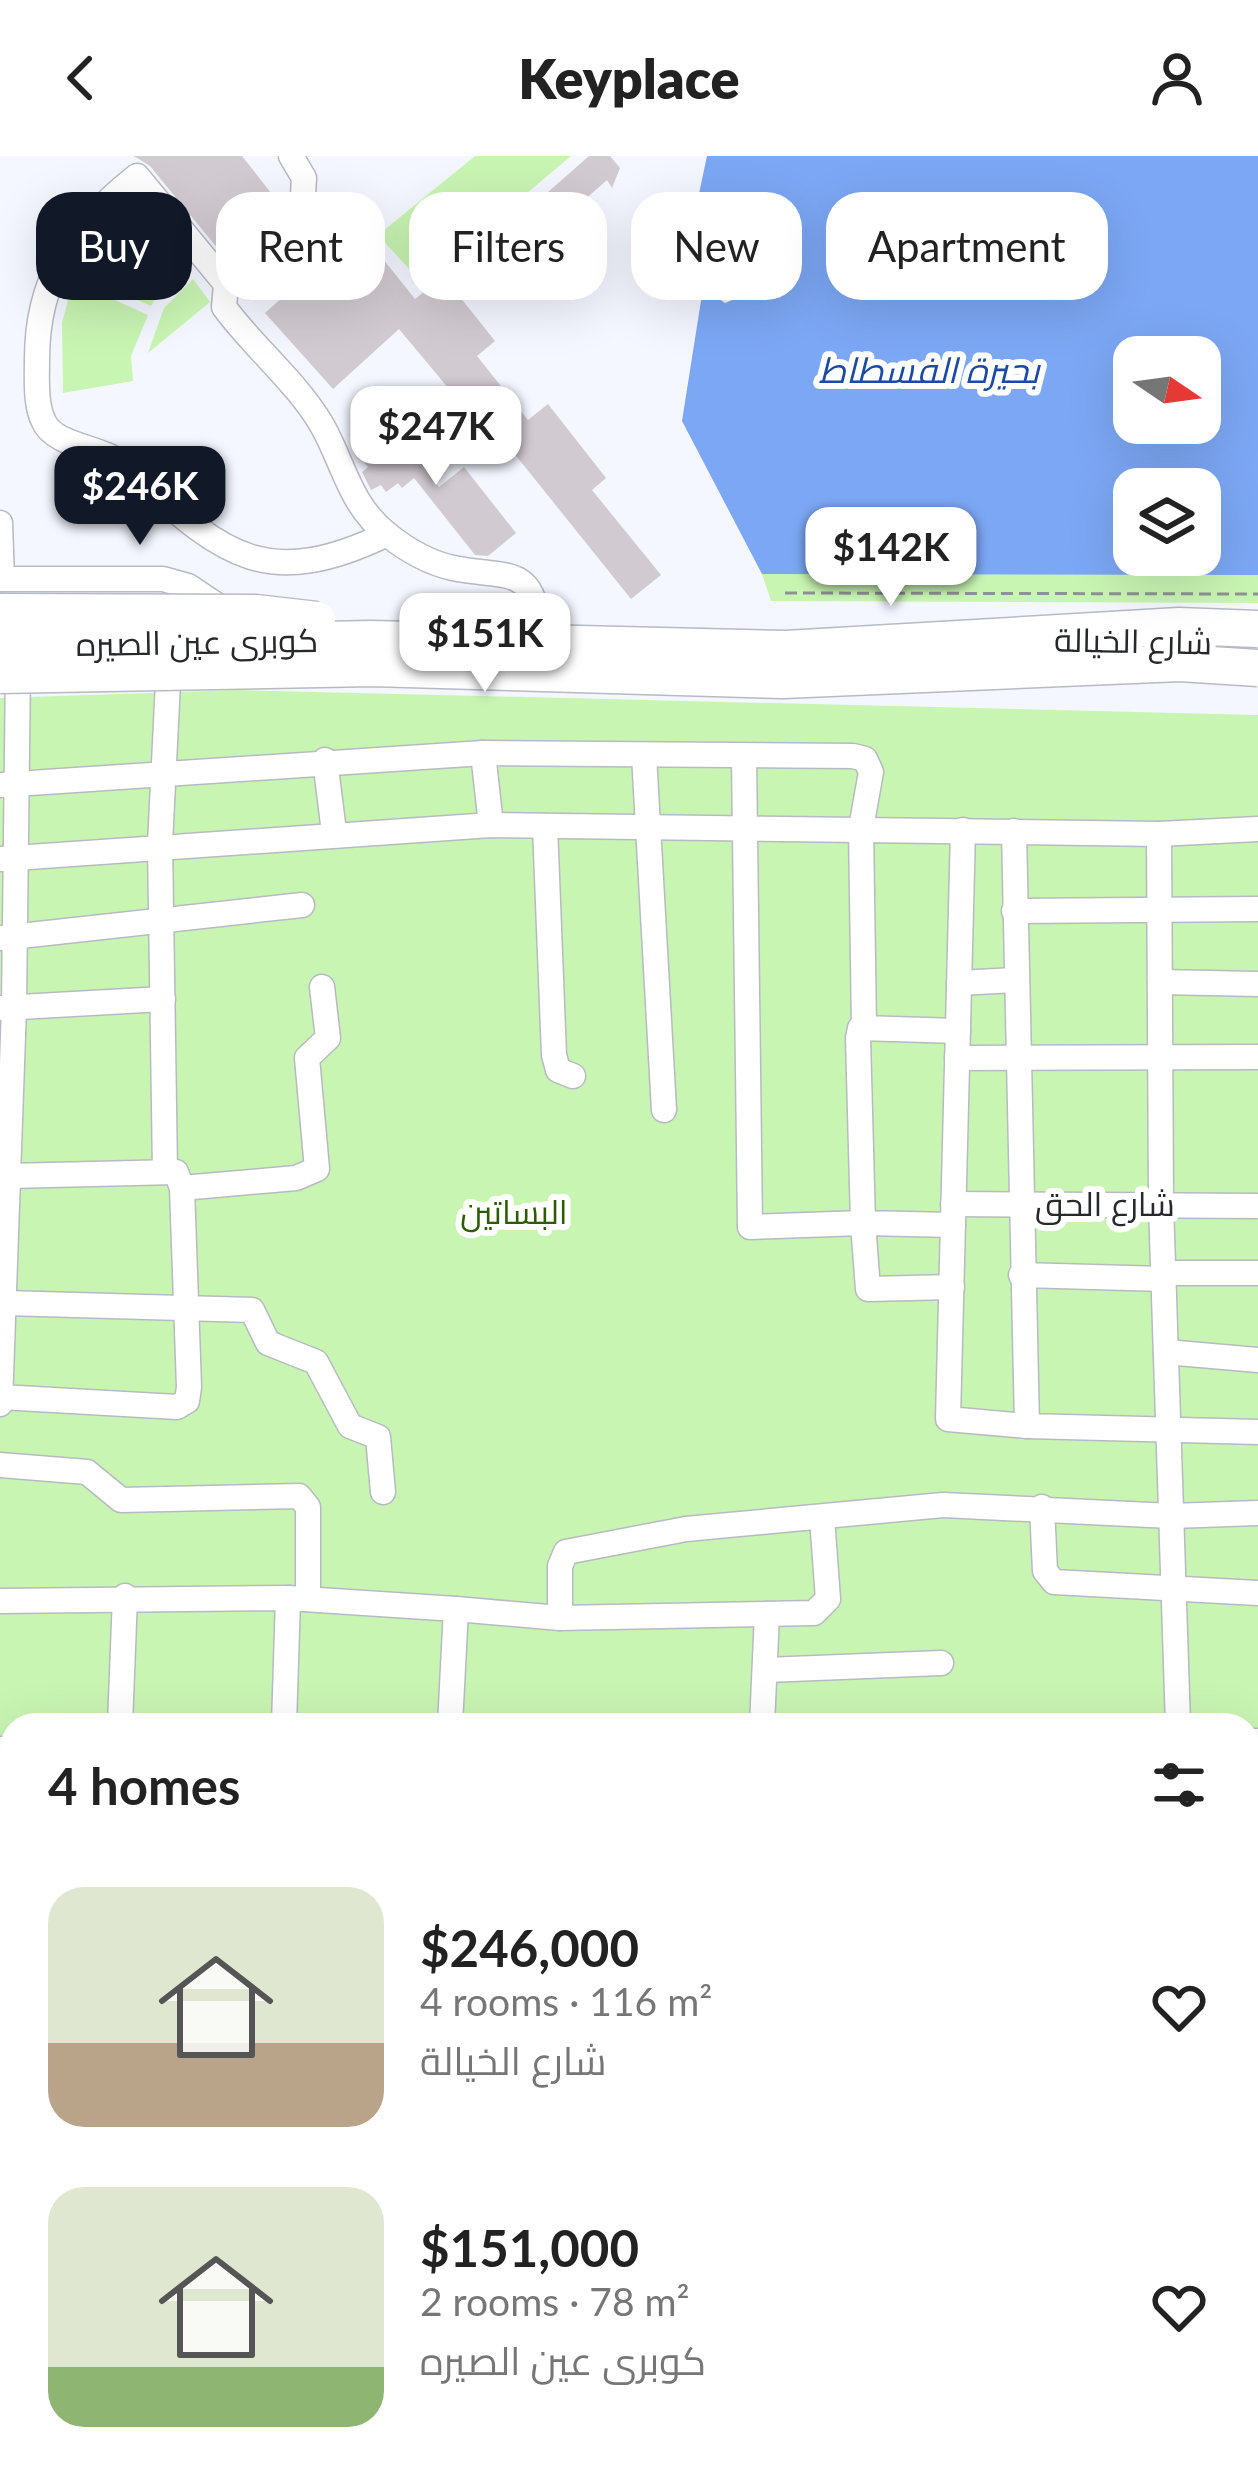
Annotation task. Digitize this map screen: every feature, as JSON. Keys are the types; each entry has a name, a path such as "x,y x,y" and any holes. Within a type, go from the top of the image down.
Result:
{"highway":[{"path":"1,590 286,615 371,639"},
{"name":"كوبرى عين الصيره","path":"4,659 371,639 786,649 1179,626 1258,629"},
{"name":"كوبرى عين الصيره","path":"4,659 372,668 616,680 783,680 1180,663 1258,672"}],"street":[{"path":"291,156 304,178 303,192"},
{"path":"216,272 137,176 68,242 47,280 37,317 44,424 60,438 100,449 213,544 247,556 319,559 387,534"},
{"path":"225,300 224,307 316,418 341,478 387,534 452,568 506,573 522,580 537,607 521,667"},
{"path":"0,523 1,590 163,579 188,586 249,627"},
{"name":"شارع الخيالة","path":"4,659 249,627 1258,644"},
{"path":"4,659 9,784 9,1176 0,1400 183,1404 189,1387 188,1307 174,1180 163,999 160,844 169,662"},
{"name":"شارع الخيالة","path":"4,659 1258,672"},
{"path":"9,784 162,770 483,753 865,759 871,772 862,829 865,1028 858,1038 868,1288 952,1287"},
{"path":"483,753 490,825"},
{"path":"644,755 644,827 664,1110"},
{"path":"744,756 745,830"},
{"path":"325,760 334,832"},
{"path":"8,858 334,832 490,825 1159,834 1258,830"},
{"path":"544,826 554,1054 558,1070 572,1076"},
{"name":"شارع الحق","path":"745,830 749,1224 754,1228 953,1215 1020,1204 1258,1206"},
{"path":"963,830 948,1419 1168,1433 1258,1432"},
{"path":"1014,831 1027,1426"},
{"path":"1159,834 1161,1204 1177,1713"},
{"path":"8,938 302,905"},
{"path":"1014,910 1258,909"},
{"path":"959,983 1015,980"},
{"path":"1160,982 1258,984"},
{"path":"9,1176 296,1178 316,1169 307,1058 328,1039 322,987"},
{"path":"7,1008 163,999"},
{"path":"865,1028 958,1031"},
{"path":"957,1058 1258,1057"},
{"path":"1022,1275 1258,1273"},
{"path":"5,1303 252,1310 268,1342 316,1362 350,1426 378,1437 383,1492"},
{"path":"1166,1352 1258,1360"},
{"path":"0,1465 87,1472 126,1501 299,1496 308,1507 285,1713"},
{"path":"560,1618 560,1566 566,1552 686,1529 944,1505 1171,1516 1258,1514"},
{"path":"1042,1507 1045,1571 1050,1580 1258,1593"},
{"path":"0,1601 125,1596 298,1598 560,1618 814,1613 826,1606 822,1518"},
{"path":"121,1713 125,1596"},
{"path":"451,1713 456,1609"},
{"path":"764,1713 767,1614"},
{"path":"766,1670 940,1663"}],"path":[{"path":"785,593 1258,594"}],"green space":[{"path":"475,156 571,156 528,192 431,192"},
{"path":"409,210 409,269 385,243 385,229"},
{"path":"192,280 210,302 148,353 164,308 172,300 192,300"},
{"path":"68,300 115,300 148,315 131,356 133,381 63,393 62,323"},
{"path":"762,574 1258,575 1258,603 771,601"},
{"name":"البساتين","path":"238,690 1258,715 1258,1713 0,1713 0,698"}],"water":[{"name":"بحيرة الفسطاط","path":"707,156 1258,156 1258,575 1221,575 1221,468 1113,468 1113,575 762,574 682,421 701,300 802,300 802,192 699,192"}],"building":[{"path":"134,156 242,156 270,192 216,192 216,246 192,217 192,192 171,192 150,166"},
{"path":"589,156 610,156 620,168 612,188 607,180 593,192 548,192"},
{"path":"385,262 409,292 409,300 462,300 495,341 477,356 528,420 548,404 606,478 592,490 661,575 631,599 501,437 494,443 399,329 333,389 265,313 280,300 385,300"},
{"path":"407,419 435,454 422,464 439,487 464,467 516,533 488,556 475,555 414,478 402,488 398,483 386,492 381,485 371,490 362,472 368,467 360,456 392,422 396,428"}]}
